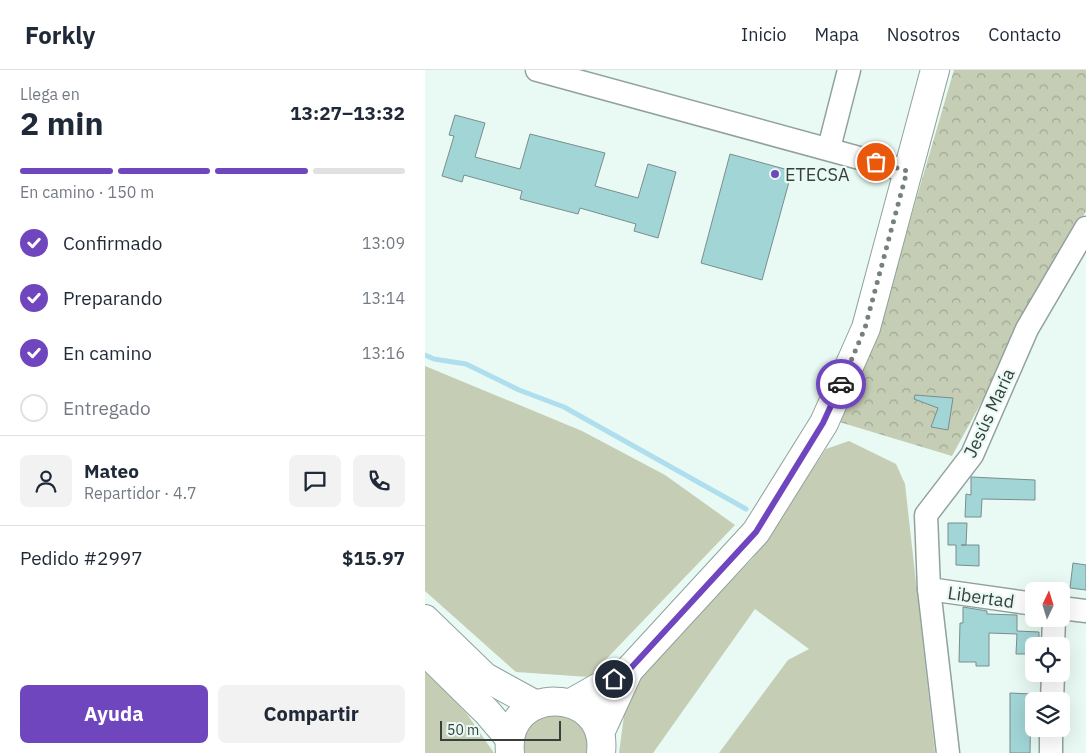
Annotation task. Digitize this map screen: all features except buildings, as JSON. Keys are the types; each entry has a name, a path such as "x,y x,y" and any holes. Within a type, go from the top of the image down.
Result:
{"main road":[{"path":"571,703 629,670 756,532 823,423 865,328 935,70"},
{"path":"425,619 485,677 536,705"},
{"path":"425,651 493,718 510,746"},
{"path":"601,743 629,670"},
{"path":"510,746 519,718 536,705 558,700 571,703 589,714 601,743"}],"street":[{"path":"537,70 829,148 907,171"},
{"path":"829,148 849,70"},
{"name":"Jesús María","path":"948,753 929,589 926,515 972,455 1027,329 1086,228"},
{"name":"Libertad","path":"929,589 1025,603"},
{"path":"1070,609 1086,611"},
{"path":"1051,737 1051,753"}],"green space":[{"path":"954,70 1086,70 1086,211 952,456 836,421 883,313"},
{"path":"425,366 582,431 665,475 735,525 589,677 516,672 425,591"},
{"path":"849,441 896,464 905,484 935,753 719,753 788,660 809,649 755,609 653,753 619,753 625,708 645,664 691,622 753,558 826,449"},
{"path":"425,669 467,714 494,753 425,753"},
{"path":"541,711 579,720 588,738 586,753 520,753 525,723"}],"waterway":[{"path":"425,355 434,359 466,364 519,390 564,407 746,509"}],"way so far":[{"path":"841,384 865,328 907,171 876,162"}],"place":[{"name":"ETECSA","path":"775,174"}],"route":[{"path":"614,679 629,670 756,532 823,423 841,384"}]}
